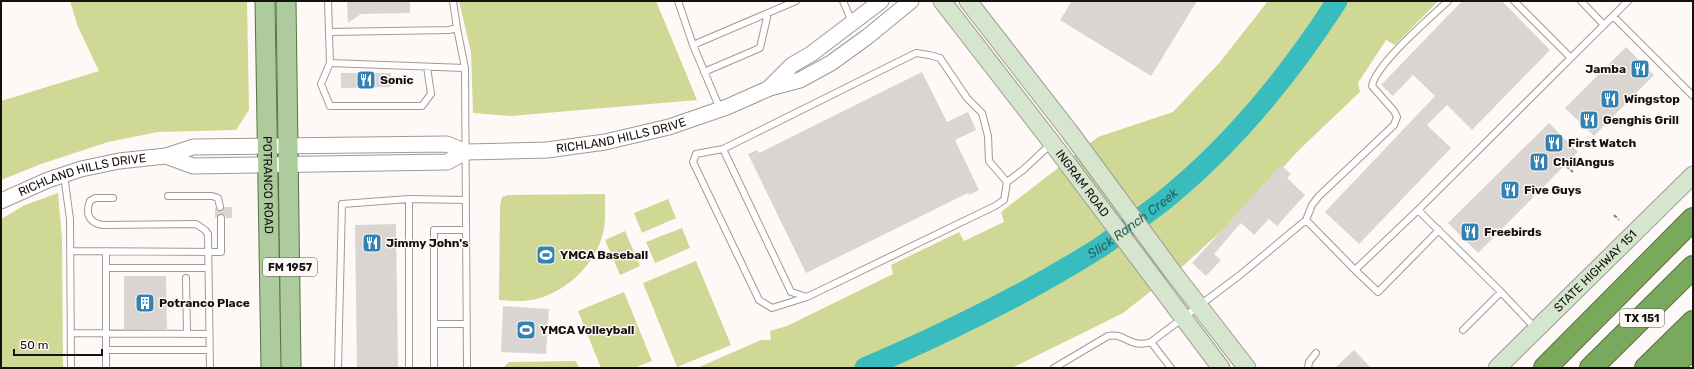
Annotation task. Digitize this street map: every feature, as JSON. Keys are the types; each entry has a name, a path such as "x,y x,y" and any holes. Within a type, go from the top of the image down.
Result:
{"highway":[{"path":"1546,368 1693,219"},
{"name":"TX 151","path":"1591,368 1693,267"},
{"name":"TX 151","path":"1646,368 1693,322"},
{"path":"1669,368 1693,348"}],"main road":[{"name":"POTRANCO ROAD","path":"266,1 271,368"},
{"name":"POTRANCO ROAD","path":"286,1 291,368"},
{"name":"INGRAM ROAD","path":"942,1 1052,143 1221,368"},
{"name":"INGRAM ROAD","path":"968,1 1069,131 1246,368"},
{"path":"1052,143 1069,131"},
{"name":"STATE HIGHWAY 151","path":"1497,368 1693,175"}],"street":[{"name":"RICHLAND HILLS DRIVE","path":"770,88 792,65 811,54 881,1"},
{"name":"RICHLAND HILLS DRIVE","path":"1,201 35,185 64,175 119,161 166,156 193,147 446,144 466,152 547,150 604,142 669,127 720,109 770,88 800,80 831,63 867,37 911,1"},
{"name":"RICHLAND HILLS DRIVE","path":"166,156 193,166 268,166 447,162 466,152"}],"lane":[{"path":"328,1 330,63 321,84 330,106 422,106 431,94 427,67"},
{"path":"453,1 465,68 467,368"},
{"path":"678,1 693,45 720,109"},
{"path":"693,45 796,1"},
{"path":"844,1 852,24"},
{"path":"1054,368 1108,336 1116,335 1134,344 1140,345 1151,342 1270,251 1306,220 1312,205 1319,196 1394,125 1397,117 1394,111 1372,86 1373,79 1389,58 1448,1"},
{"path":"1514,1 1571,58"},
{"path":"1581,1 1604,25"},
{"path":"1355,270 1418,210 1628,1"},
{"path":"704,72 760,48 768,13"},
{"path":"1613,16 1693,96"},
{"path":"329,32 449,30 457,28"},
{"path":"1007,182 989,162 988,136 982,113 967,98 940,58 916,54 723,149 696,154 693,162 759,300 772,308 807,296 995,206 1004,200 1007,182 1052,143"},
{"path":"330,63 465,68"},
{"path":"723,149 791,292 807,296"},
{"path":"64,175 70,219 71,368"},
{"path":"168,196 212,196 218,198 220,207"},
{"path":"113,198 96,198 90,201 88,208 89,217 93,222 103,225 196,224 208,234 210,368"},
{"path":"338,368 342,204 409,199 466,200"},
{"path":"408,368 409,199"},
{"path":"1418,210 1502,292 1536,330"},
{"path":"71,251 221,252 221,218"},
{"path":"1306,220 1378,292 1439,230"},
{"path":"434,368 434,230 466,230"},
{"path":"106,252 106,368"},
{"path":"107,268 208,268"},
{"path":"186,278 187,333"},
{"path":"1463,330 1502,292"},
{"path":"434,324 467,324"},
{"path":"71,333 209,334"},
{"path":"1151,342 1171,368"},
{"path":"106,350 209,350"},
{"path":"1308,368 1309,362 1316,353"}],"path":[{"path":"1566,166 1573,172"},
{"path":"1614,215 1619,220"}],"green space":[{"path":"70,1 247,1 249,110 236,130 158,132 108,142 41,164 1,180 1,101 99,71 78,27"},
{"path":"459,1 656,1 697,100 511,116 473,113 471,52"},
{"path":"1268,1 1438,1 1395,45 1386,40 1358,83 1360,92 1300,149 1242,212 1182,267 1123,313 1012,368 697,368 761,340 771,340 770,331 787,326 893,274 891,265 959,232 964,241 1004,222 1001,212 1098,137 1173,112 1220,62"},
{"path":"58,193 62,238 63,368 1,368 1,219 25,205"},
{"name":"YMCA Baseball","path":"605,194 605,224 603,233 594,255 587,266 578,275 558,290 536,299 522,301 499,300 500,206 502,197 508,195"},
{"path":"668,199 676,218 642,233 634,213"},
{"path":"682,228 690,248 655,263 646,242"},
{"path":"625,231 640,266 620,275 605,240"},
{"path":"696,261 731,345 677,367 643,283"},
{"path":"624,292 652,361 634,368 601,368 578,311"},
{"path":"576,361 579,368 503,368 509,362"}],"building":[{"path":"347,1 410,1 410,13 361,14 348,23"},
{"path":"1072,1 1197,1 1151,76 1060,20"},
{"path":"1462,1 1502,1 1550,50 1472,130 1447,105 1427,125 1451,148 1359,244 1325,212 1435,96 1413,75 1393,96 1381,85"},
{"path":"1626,47 1654,75 1594,136 1565,108"},
{"path":"922,72 947,122 968,112 976,130 955,140 979,190 969,195 968,193 806,273 748,154 757,150 759,153"},
{"name":"Sonic","path":"341,73 391,73 391,87 341,88"},
{"path":"1549,123 1578,152 1478,253 1448,223"},
{"path":"1281,165 1291,174 1287,178 1305,195 1277,226 1269,219 1254,235 1241,223 1214,254 1221,260 1206,276 1192,263"},
{"path":"215,207 217,210 221,211 224,207 232,207 232,218 226,218 225,215 221,214 215,218"},
{"path":"396,224 398,368 357,368 355,225"},
{"name":"Potranco Place","path":"124,276 166,276 167,329 124,329"},
{"name":"YMCA Volleyball","path":"503,306 549,309 546,354 501,352"},
{"path":"1354,350 1371,368 1335,368"}],"waterway":[{"name":"Slick Ranch Creek","path":"865,368 955,327 1043,282 1104,245 1162,202 1198,170 1243,126 1302,53 1337,1"}],"place":[{"name":"Jamba","path":"1640,69"},
{"name":"Sonic","path":"366,80"},
{"name":"Wingstop","path":"1610,99"},
{"name":"Genghis Grill","path":"1589,120"},
{"name":"First Watch","path":"1554,143"},
{"name":"ChilAngus","path":"1539,162"},
{"name":"Five Guys","path":"1510,190"},
{"name":"Freebirds","path":"1470,232"},
{"name":"Jimmy John's","path":"372,243"},
{"name":"YMCA Baseball","path":"546,255"},
{"name":"Potranco Place","path":"145,303"},
{"name":"YMCA Volleyball","path":"526,330"}]}
